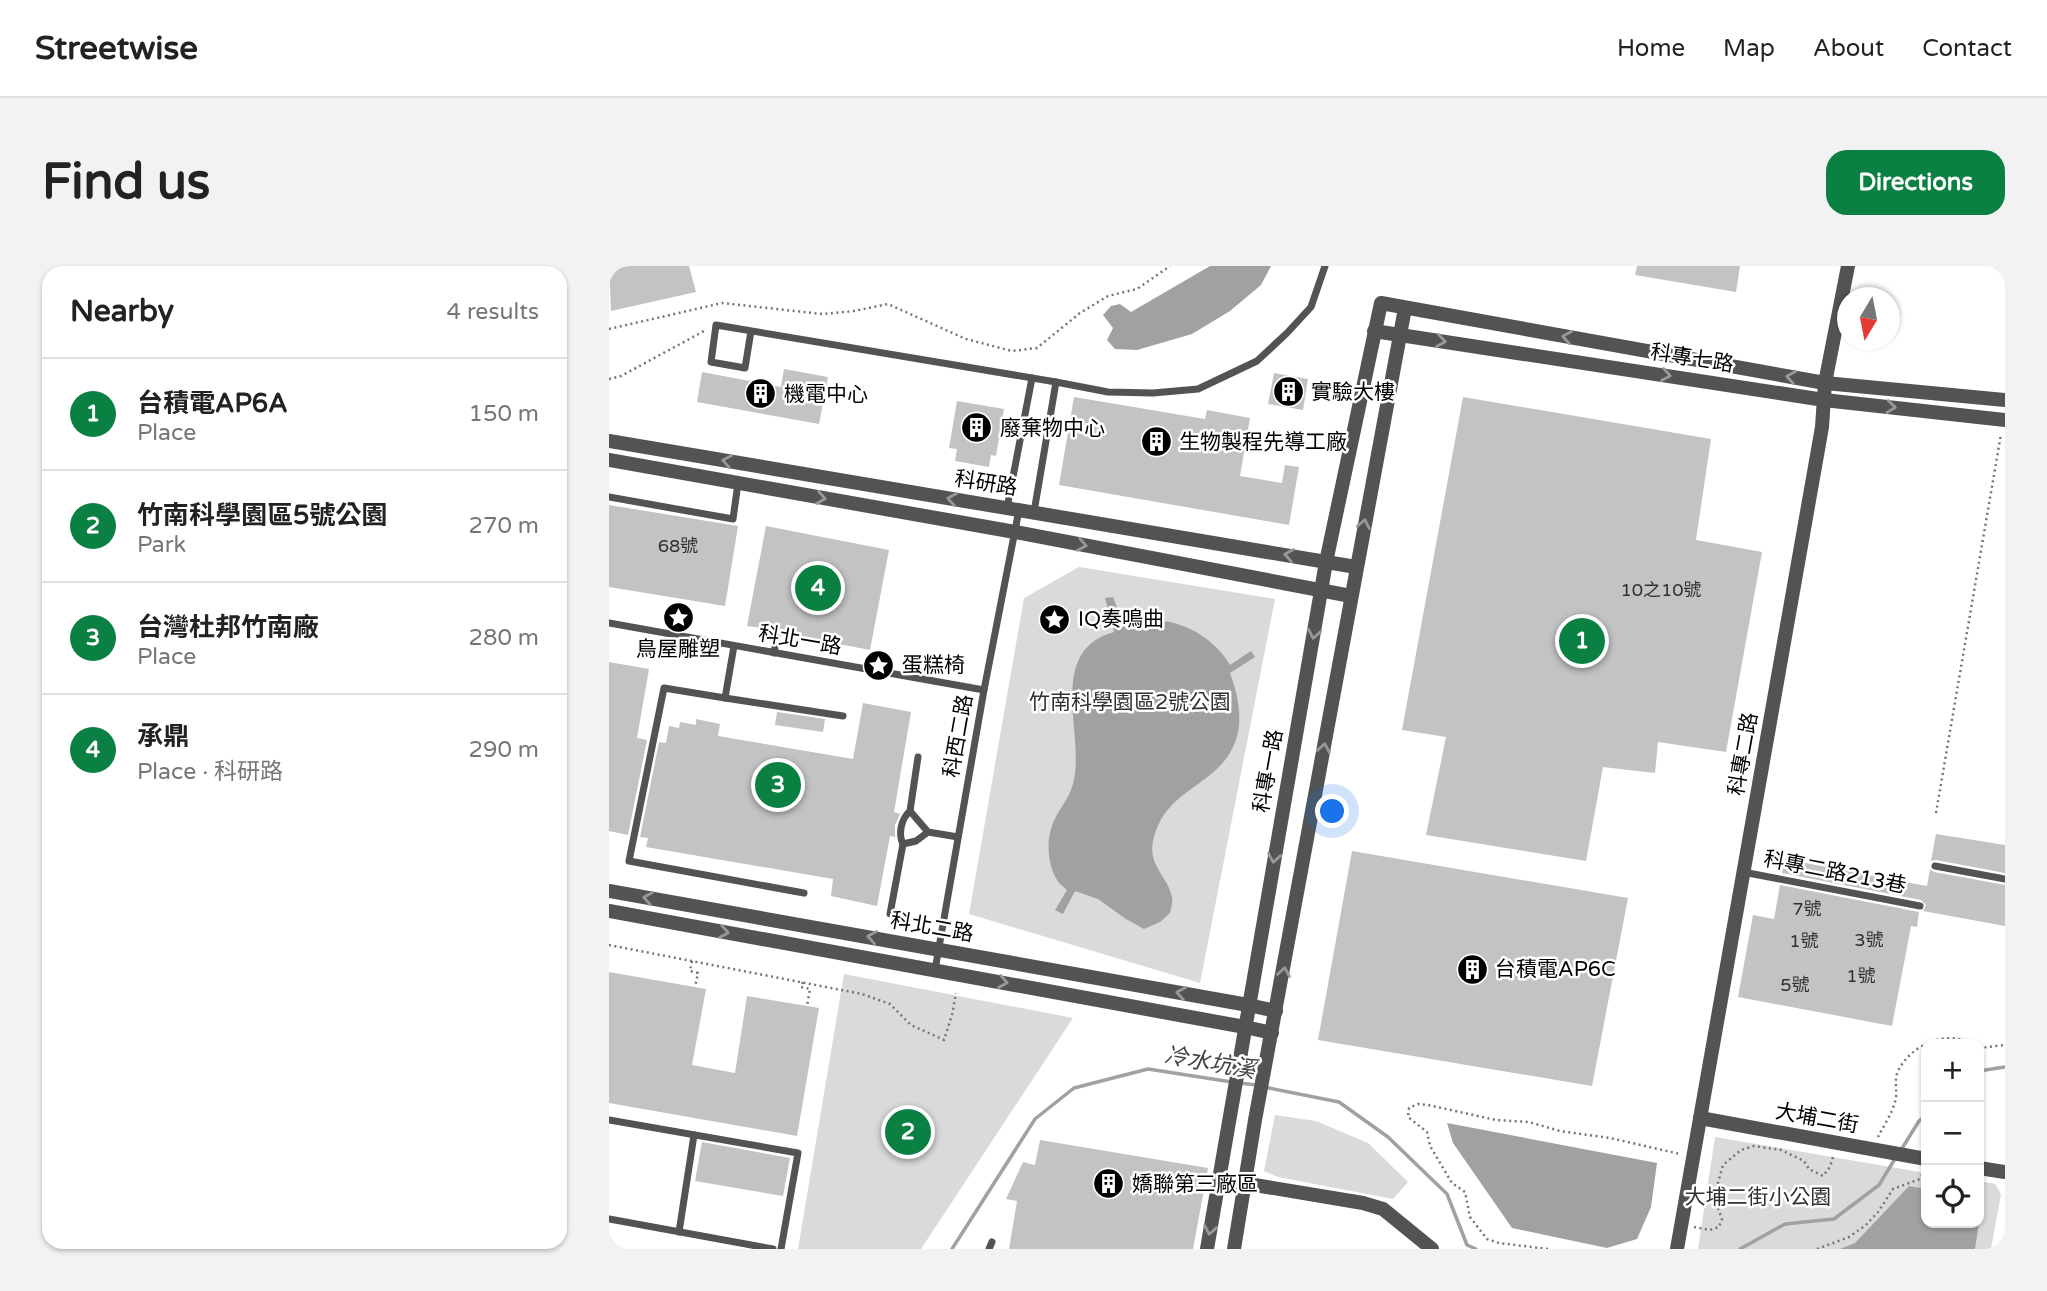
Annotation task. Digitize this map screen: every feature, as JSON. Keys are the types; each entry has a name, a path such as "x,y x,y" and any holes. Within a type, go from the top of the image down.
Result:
{"street":[{"name":"科專二路","path":"1677,1249 1822,427 1825,383 1848,266"},
{"name":"科專七路","path":"1381,303 1825,383 2005,400"},
{"name":"科專一路","path":"1207,1249 1326,562 1381,303"},
{"path":"1234,1249 1255,1120 1405,308"},
{"name":"科專七路","path":"1374,331 1824,400 2004,420"},
{"name":"科研路","path":"609,441 1356,567"},
{"name":"科研路","path":"609,460 1015,532 1352,596"},
{"name":"科北二路","path":"609,891 1276,1011"},
{"name":"科北二路","path":"609,911 1272,1033"},
{"name":"大埔二街","path":"1700,1118 1921,1158"},
{"path":"1984,1168 2005,1172"},
{"path":"1219,1179 1363,1203 1383,1209 1432,1249"}],"lane":[{"path":"751,331 745,368 711,362 716,325 1108,392 1153,393 1198,389 1257,361 1287,333 1311,307 1325,266"},
{"path":"1020,510 1032,378"},
{"path":"1020,510 1056,382"},
{"path":"609,497 733,519 738,483"},
{"name":"科西二路","path":"935,970 984,690 1020,510"},
{"name":"科北一路","path":"609,623 984,690"},
{"path":"774,653 777,636"},
{"path":"725,698 734,646"},
{"path":"804,893 629,861 664,688 843,716"},
{"path":"890,914 902,844 900,838 904,816 910,811 918,757"},
{"path":"910,811 927,832 958,837"},
{"path":"902,844 916,841 927,832"},
{"path":"1935,866 2005,879"},
{"name":"科專二路213巷","path":"1743,872 1920,906"},
{"path":"609,1120 797,1153 781,1249"},
{"path":"679,1231 694,1135"},
{"path":"609,1219 773,1249"}],"path":[{"path":"609,329 722,303 823,314 888,304 967,339 1012,351 1037,348 1089,307 1108,296 1137,289 1170,266"},
{"path":"609,379 621,376 716,325"},
{"path":"1936,813 2004,420"},
{"path":"609,945 862,994 890,1004 911,1025 944,1040 955,993"},
{"path":"691,961 690,971 698,973 695,987"},
{"path":"803,982 801,987 810,989 807,1006"},
{"path":"1941,1039 1962,1039"},
{"path":"1984,1047 2005,1045"},
{"path":"1872,1150 1894,1105 1896,1075 1902,1064 1921,1047"},
{"path":"1548,1249 1487,1239 1470,1217 1465,1192 1452,1183 1430,1146 1427,1132 1408,1117 1409,1108 1418,1104 1427,1105 1496,1120 1529,1122 1560,1131 1610,1138 1680,1154"},
{"path":"1693,1227 1710,1230 1719,1227 1722,1219 1714,1197 1723,1165 1741,1150 1755,1146 1781,1150 1804,1161 1809,1169 1823,1176 1830,1167 1837,1143"},
{"path":"1817,1249 1849,1237 1878,1212 1893,1189 1921,1177"}],"green space":[{"name":"竹南科學園區2號公園","path":"1079,567 1275,599 1200,983 969,914 1024,598"},
{"path":"844,974 1073,1018 921,1249 798,1249"},
{"path":"1275,1115 1316,1121 1368,1143 1408,1182 1393,1199 1278,1177 1264,1171"},
{"name":"大埔二街小公園","path":"1715,1137 1921,1172 1921,1228 1984,1228 1984,1182 1995,1184 2001,1194 1991,1249 1698,1249"}],"shaded area":[{"path":"1210,266 1271,266 1261,285 1230,311 1192,334 1137,350 1115,349 1107,340 1113,328 1103,315 1111,306 1120,304 1131,312"},
{"path":"1113,597 1124,626 1153,621 1172,623 1202,636 1218,649 1230,665 1251,651 1255,657 1230,673 1238,701 1239,728 1230,752 1222,764 1169,808 1158,826 1152,847 1153,855 1169,889 1172,903 1170,913 1160,922 1144,929 1098,899 1075,891 1063,914 1055,910 1067,890 1053,873 1049,852 1052,826 1069,795 1075,773 1072,691 1075,672 1081,655 1094,641 1114,632 1105,598"},
{"path":"1447,1123 1657,1163 1651,1207 1637,1239 1607,1248 1512,1228 1453,1143"},
{"path":"1909,1186 1921,1188 1921,1228 1978,1228 1975,1249 1840,1249 1855,1243"}],"building":[{"path":"609,266 689,266 696,292 611,311"},
{"path":"1637,266 1740,266 1736,292 1635,275"},
{"name":"機電中心","path":"784,369 828,377 819,424 697,402 702,372 781,387"},
{"name":"實驗大樓","path":"1274,373 1308,379 1303,410 1268,404"},
{"name":"生物製程先導工廠","path":"1074,397 1205,419 1207,410 1250,418 1240,476 1282,483 1285,465 1299,467 1289,525 1059,485"},
{"path":"1463,397 1711,439 1696,540 1762,552 1726,752 1658,742 1655,773 1603,767 1586,861 1426,835 1446,737 1402,730"},
{"name":"廢棄物中心","path":"957,401 1004,409 996,456 991,455 989,467 955,461 957,449 949,448"},
{"path":"609,505 738,526 725,606 609,587"},
{"path":"766,526 889,550 870,650 782,633 779,630 747,626"},
{"path":"609,662 649,669 637,738 647,740 628,835 609,831"},
{"path":"863,703 911,712 894,812 900,814 895,825 895,837 890,836 877,906 831,896 833,879 646,847 648,838 640,837 659,742 666,743 669,726 679,728 680,722 696,725 696,719 720,724 718,736 853,759"},
{"path":"777,712 825,719 823,732 775,725"},
{"path":"1936,834 2005,845 2005,873 1931,861"},
{"name":"台積電AP6C","path":"1352,851 1628,898 1592,1086 1318,1040"},
{"path":"1785,859 1927,886 1930,869 2005,885 2005,926 1923,911 1926,905 1921,900 1782,873"},
{"path":"1780,885 1919,912 1917,927 1911,926 1892,1026 1738,997 1753,915 1774,919"},
{"path":"609,972 706,989 692,1065 735,1073 747,996 819,1008 797,1136 609,1103"},
{"name":"嬌聯第三廠區","path":"1040,1140 1208,1168 1193,1249 1009,1249 1017,1201 1006,1199 1023,1162 1035,1165"},
{"path":"702,1142 790,1158 783,1196 695,1181"}],"waterway":[{"name":"冷水坑溪","path":"1984,1070 2005,1067"},
{"name":"冷水坑溪","path":"952,1249 1035,1119 1074,1088 1148,1069 1232,1082"},
{"name":"冷水坑溪","path":"1240,1083 1256,1085"},
{"name":"冷水坑溪","path":"1264,1087 1339,1102 1388,1137 1447,1194 1467,1245 1476,1249"},
{"name":"冷水坑溪","path":"1901,1150 1921,1119"},
{"name":"冷水坑溪","path":"1740,1249 1785,1224 1834,1219 1879,1185 1896,1157"}],"place":[{"name":"實驗大樓","path":"1288,392"},
{"name":"機電中心","path":"761,394"},
{"name":"廢棄物中心","path":"977,428"},
{"name":"生物製程先導工廠","path":"1156,442"},
{"name":"承鼎","path":"818,588"},
{"name":"鳥屋雕塑","path":"678,617"},
{"name":"IQ奏鳴曲","path":"1055,619"},
{"name":"台積電AP6A","path":"1582,641"},
{"name":"蛋糕椅","path":"879,665"},
{"name":"台灣杜邦竹南廠","path":"778,785"},
{"name":"台積電AP6C","path":"1472,969"},
{"name":"竹南科學園區5號公園","path":"908,1132"},
{"name":"嬌聯第三廠區","path":"1109,1184"}]}
